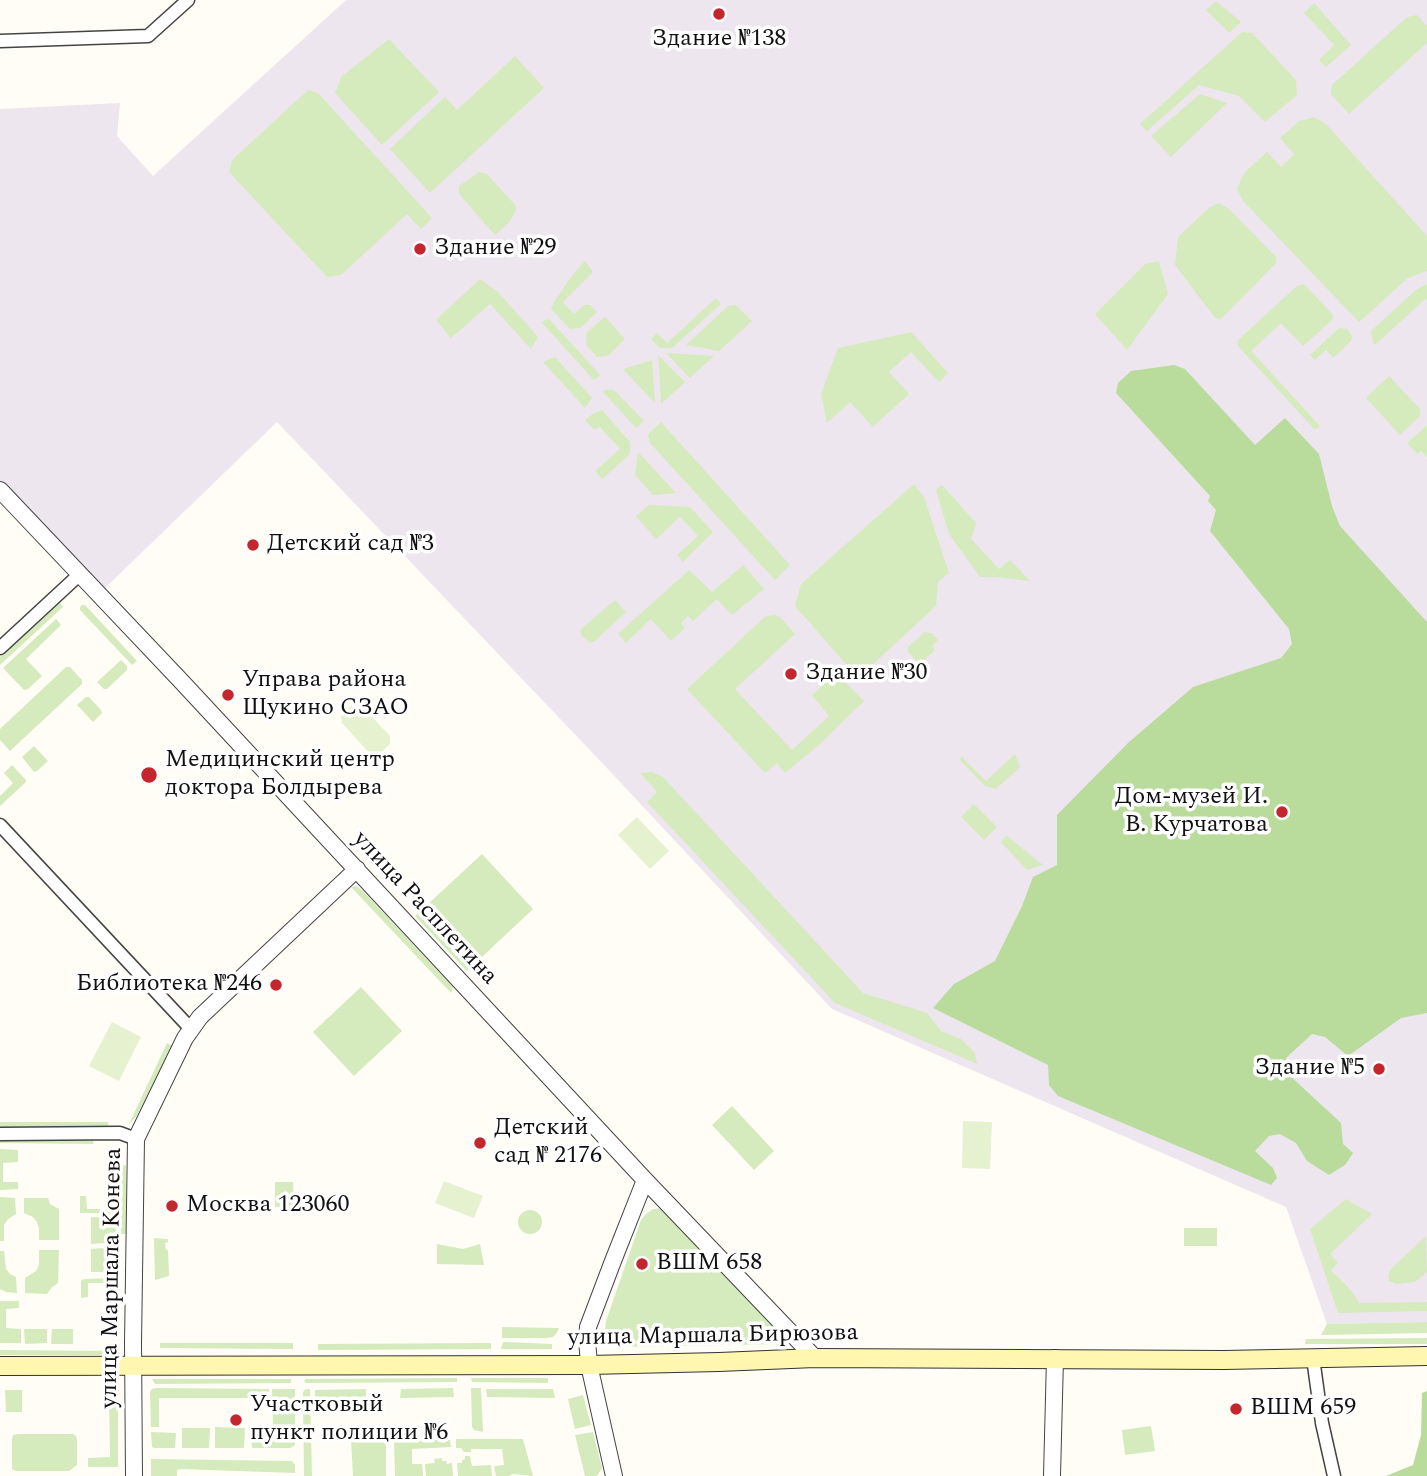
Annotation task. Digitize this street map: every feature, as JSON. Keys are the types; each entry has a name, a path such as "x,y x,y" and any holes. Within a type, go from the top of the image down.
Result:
{"main road":[{"name":"улица Маршала Бирюзова","path":"0,1366 589,1365 815,1358 1224,1360 1427,1356"}],"street":[{"path":"0,41 148,36 188,0"},
{"name":"улица Расплетина","path":"0,490 815,1358"},
{"path":"0,648 80,574"},
{"path":"0,825 191,1029"},
{"name":"улица Маршала Конева","path":"134,1476 135,1139 191,1029 200,1017 357,869"},
{"path":"0,1134 120,1133 135,1139"},
{"path":"614,1476 589,1365 588,1326 645,1180"},
{"path":"1052,1476 1055,1358"},
{"path":"1313,1358 1322,1423 1334,1476"}],"shaded area":[{"path":"346,0 1427,0 1427,1322 1327,1324 1286,1207 832,1009 277,422 103,590 0,482 0,109 120,103 117,136 153,176"}],"green space":[{"path":"1216,1 1241,22 1229,33 1206,10"},
{"path":"1314,3 1351,45 1326,67 1319,60 1334,45 1304,13"},
{"path":"1417,15 1427,26 1427,43 1349,114 1331,94 1332,85 1407,17"},
{"path":"1242,32 1252,33 1296,80 1297,95 1265,122 1239,96 1199,85 1147,131 1140,124"},
{"path":"389,39 439,92 382,145 335,93 341,77"},
{"path":"515,56 544,88 430,193 390,149 445,97 457,110"},
{"path":"308,90 318,93 432,218 421,229 407,214 341,275 327,277 229,172 232,160"},
{"path":"1200,94 1227,103 1171,157 1151,136"},
{"path":"1314,117 1326,124 1427,236 1427,271 1408,278 1359,322 1243,201 1237,189 1244,173 1267,152 1281,167 1294,154 1280,138 1299,121"},
{"path":"479,172 487,174 516,206 509,222 495,235 459,194 459,186"},
{"path":"1219,203 1229,209 1276,257 1276,263 1221,319 1215,318 1175,265 1178,237 1210,207"},
{"path":"585,261 593,272 563,302 574,314 584,305 590,305 597,312 581,328 570,329 551,309 571,277"},
{"path":"1159,261 1168,294 1127,350 1095,314 1145,264"},
{"path":"480,279 498,292 538,337 531,349 490,304 451,338 436,320"},
{"path":"1304,284 1333,315 1332,320 1303,346 1281,323 1251,351 1320,426 1315,430 1238,346 1238,340 1297,286"},
{"path":"1427,284 1427,301 1425,299 1375,345 1371,331 1417,289"},
{"path":"716,298 721,304 672,348 660,348 651,339 657,333 667,343"},
{"path":"736,305 752,321 719,351 686,345 728,306"},
{"path":"605,317 625,339 608,356 597,357 586,345 587,332"},
{"path":"548,318 600,375 594,380 542,323"},
{"path":"1339,328 1347,329 1352,336 1351,341 1333,358 1326,350 1315,360 1310,355"},
{"path":"911,332 948,373 939,382 911,352 889,372 909,394 873,427 850,402 827,423 821,394 838,348"},
{"path":"666,353 714,356 690,378"},
{"path":"658,355 685,382 661,404"},
{"path":"555,357 592,398 585,408 543,362"},
{"path":"652,360 655,403 623,369"},
{"path":"1174,365 1185,369 1255,445 1285,418 1319,454 1340,526 1427,622 1427,1013 1401,1018 1348,1056 1325,1037 1312,1034 1286,1058 1287,1073 1341,1123 1343,1144 1353,1153 1345,1165 1329,1175 1307,1161 1296,1143 1280,1134 1269,1136 1255,1151 1273,1168 1277,1178 1271,1185 1058,1096 1049,1085 1048,1065 933,1008 954,984 995,961 1033,877 1057,865 1057,815 1128,743 1193,687 1281,658 1292,644 1289,629 1210,531 1216,510 1208,501 1210,496 1116,393 1118,383 1131,371"},
{"path":"1389,376 1420,409 1420,416 1400,435 1366,398"},
{"path":"613,389 644,421 636,428 602,391"},
{"path":"602,410 630,442 630,454 602,479 595,471 620,449 600,427 595,430 585,420"},
{"path":"661,422 790,565 775,580 650,443 648,434"},
{"path":"1427,425 1427,457 1421,451 1418,454 1407,443"},
{"path":"638,452 676,493 653,495 635,475"},
{"path":"914,484 924,497 949,573 938,582 936,606 858,678 795,606 801,584"},
{"path":"942,485 976,523 971,539 999,569 1010,560 1030,581 980,577 949,534 936,490"},
{"path":"649,505 690,507 713,532 683,562 677,555 698,536 680,517 656,539 636,516"},
{"path":"743,565 764,589 732,615 717,599 693,621 688,616 681,623 685,628 671,641 651,619 626,643 618,634 689,570 712,592"},
{"path":"615,600 626,612 590,643 581,635 581,629"},
{"path":"60,603 63,607 0,665 0,657"},
{"path":"82,605 85,605 137,661 132,665 80,610"},
{"path":"775,615 795,634 735,689 792,750 829,716 812,695 836,673 864,701 820,744 785,773 777,763 765,773 687,689 766,616"},
{"path":"56,619 61,625 26,659 42,676 24,690 3,668"},
{"path":"925,632 931,633 938,640 932,646 935,650 920,664 908,652 908,647"},
{"path":"121,660 127,670 104,689 97,682"},
{"path":"66,667 70,667 82,680 82,684 10,751 0,740 0,729"},
{"path":"89,697 102,713 93,722 77,705"},
{"path":"353,704 360,704 390,736 390,744 378,755 371,755 342,723 341,716"},
{"path":"34,746 48,761 34,772 22,757"},
{"path":"1015,754 1020,767 996,789 985,786 960,760 961,756 986,781"},
{"path":"12,765 26,782 0,806 0,796 13,783 4,773"},
{"path":"652,772 663,777 863,993 927,1013 941,1031 961,1039 975,1053 977,1064 835,1003 647,802 657,792 640,773"},
{"path":"974,804 997,827 984,840 961,817"},
{"path":"637,817 669,851 650,869 618,835"},
{"path":"1007,835 1043,865 1027,870 1001,842"},
{"path":"482,854 533,909 467,971 415,916"},
{"path":"356,886 453,987 451,993 351,887"},
{"path":"361,987 402,1031 354,1076 313,1032"},
{"path":"112,1022 141,1037 119,1081 89,1066"},
{"path":"167,1043 173,1046 136,1117 129,1124"},
{"path":"732,1106 774,1151 754,1170 712,1125"},
{"path":"963,1121 992,1122 990,1169 962,1168"},
{"path":"0,1122 108,1122 109,1128 0,1128"},
{"path":"0,1139 94,1139 93,1144 0,1143"},
{"path":"0,1149 18,1150 18,1162 3,1163 3,1182 18,1182 18,1189 0,1190"},
{"path":"126,1165 126,1234 121,1234 121,1166"},
{"path":"444,1181 483,1196 474,1218 435,1203"},
{"path":"275,1182 293,1182 294,1206 275,1207"},
{"path":"80,1196 86,1196 87,1209 106,1209 107,1198 116,1198 117,1213 80,1213"},
{"path":"0,1197 15,1198 16,1214 4,1225 4,1241 0,1241"},
{"path":"24,1198 48,1198 50,1204 59,1209 59,1240 39,1240 37,1222 24,1213"},
{"path":"1346,1199 1372,1214 1330,1254 1338,1263 1331,1270 1359,1303 1427,1302 1427,1311 1338,1313 1310,1229"},
{"path":"663,1208 783,1331 785,1338 782,1344 610,1347 604,1338 606,1321 641,1220 653,1209"},
{"path":"530,1210 539,1213 542,1222 539,1231 530,1234 521,1231 518,1222 521,1213"},
{"path":"91,1217 116,1218 116,1234 110,1235 104,1243 91,1244"},
{"path":"1184,1228 1217,1228 1217,1246 1184,1246"},
{"path":"1426,1236 1427,1272 1415,1282 1396,1284 1389,1281 1391,1269"},
{"path":"154,1238 168,1239 165,1243 168,1250 169,1276 155,1280"},
{"path":"437,1244 463,1249 480,1244 484,1265 437,1264"},
{"path":"103,1248 107,1255 116,1258 115,1272 91,1272 91,1249"},
{"path":"39,1250 59,1250 58,1283 47,1294 25,1293 25,1278 36,1271 39,1265"},
{"path":"0,1251 4,1251 6,1269 16,1277 17,1293 0,1289"},
{"path":"116,1278 116,1295 107,1294 107,1283 88,1283 88,1297 81,1298 81,1281 84,1279"},
{"path":"0,1301 19,1301 19,1308 6,1309 6,1328 21,1329 21,1343 0,1343"},
{"path":"1427,1322 1427,1333 1321,1335 1327,1324"},
{"path":"502,1327 559,1328 553,1337 502,1338"},
{"path":"24,1329 47,1329 47,1343 25,1344"},
{"path":"52,1329 73,1329 73,1344 51,1344"},
{"path":"1427,1338 1427,1344 1305,1344 1306,1339"},
{"path":"503,1342 552,1344 552,1349 501,1349"},
{"path":"160,1343 293,1343 293,1349 160,1348"},
{"path":"491,1343 491,1349 318,1350 318,1344"},
{"path":"0,1350 110,1351 110,1355 0,1355"},
{"path":"457,1378 457,1382 304,1381 306,1379"},
{"path":"471,1378 548,1378 548,1383 472,1382"},
{"path":"152,1379 291,1379 291,1383 155,1384"},
{"path":"155,1388 269,1389 269,1398 159,1398 159,1427 151,1427 150,1392"},
{"path":"453,1388 454,1397 400,1398 401,1389"},
{"path":"471,1388 481,1388 483,1432 472,1427"},
{"path":"272,1389 295,1389 295,1445 290,1448 252,1448 251,1432 273,1431"},
{"path":"310,1389 312,1476 304,1476 303,1392"},
{"path":"366,1389 366,1398 315,1399 315,1390"},
{"path":"486,1389 553,1389 555,1398 487,1397"},
{"path":"5,1390 22,1390 22,1412 6,1412"},
{"path":"1427,1391 1427,1476 1386,1476 1413,1465 1421,1435 1422,1393"},
{"path":"583,1395 591,1425 575,1429 568,1399"},
{"path":"109,1400 118,1403 118,1467 88,1467 88,1458 110,1457"},
{"path":"1151,1426 1155,1451 1125,1455 1122,1430"},
{"path":"215,1427 245,1428 244,1448 215,1448"},
{"path":"182,1428 210,1428 209,1448 182,1448"},
{"path":"151,1432 176,1433 175,1448 152,1447"},
{"path":"593,1432 602,1468 597,1476 585,1476 575,1435"},
{"path":"73,1434 77,1440 77,1465 69,1471 12,1469 12,1439 13,1435"},
{"path":"386,1439 386,1476 353,1476 351,1440"},
{"path":"394,1439 450,1440 451,1447 412,1449 412,1464 422,1464 423,1476 395,1476"},
{"path":"456,1439 523,1439 533,1476 496,1476 494,1466 504,1465 502,1449 471,1449 471,1452 464,1452 461,1448 456,1448"},
{"path":"465,1456 470,1456 472,1466 491,1465 492,1476 458,1476 457,1463 462,1463"},
{"path":"442,1458 447,1464 452,1463 453,1476 426,1476 425,1464 435,1463 434,1459"},
{"path":"151,1459 292,1461 295,1473 181,1469 177,1470 177,1476 151,1476"}],"place":[{"name":"Здание №138","path":"719,14"},
{"name":"Здание №29","path":"420,249"},
{"name":"Детский сад №3","path":"253,545"},
{"name":"Здание №30","path":"791,674"},
{"name":"Управа района Щукино СЗАО","path":"228,695"},
{"name":"Медицинский центр доктора Болдырева","path":"149,775"},
{"name":"Дом-музей И. В. Курчатова","path":"1282,812"},
{"name":"Библиотека №246","path":"276,985"},
{"name":"Здание №5","path":"1379,1069"},
{"name":"Детский сад № 2176","path":"480,1143"},
{"name":"Москва 123060","path":"172,1206"},
{"name":"ВШM 658","path":"642,1264"},
{"name":"BШМ 659","path":"1236,1409"},
{"name":"Участковый пункт полиции №6","path":"236,1420"}]}
